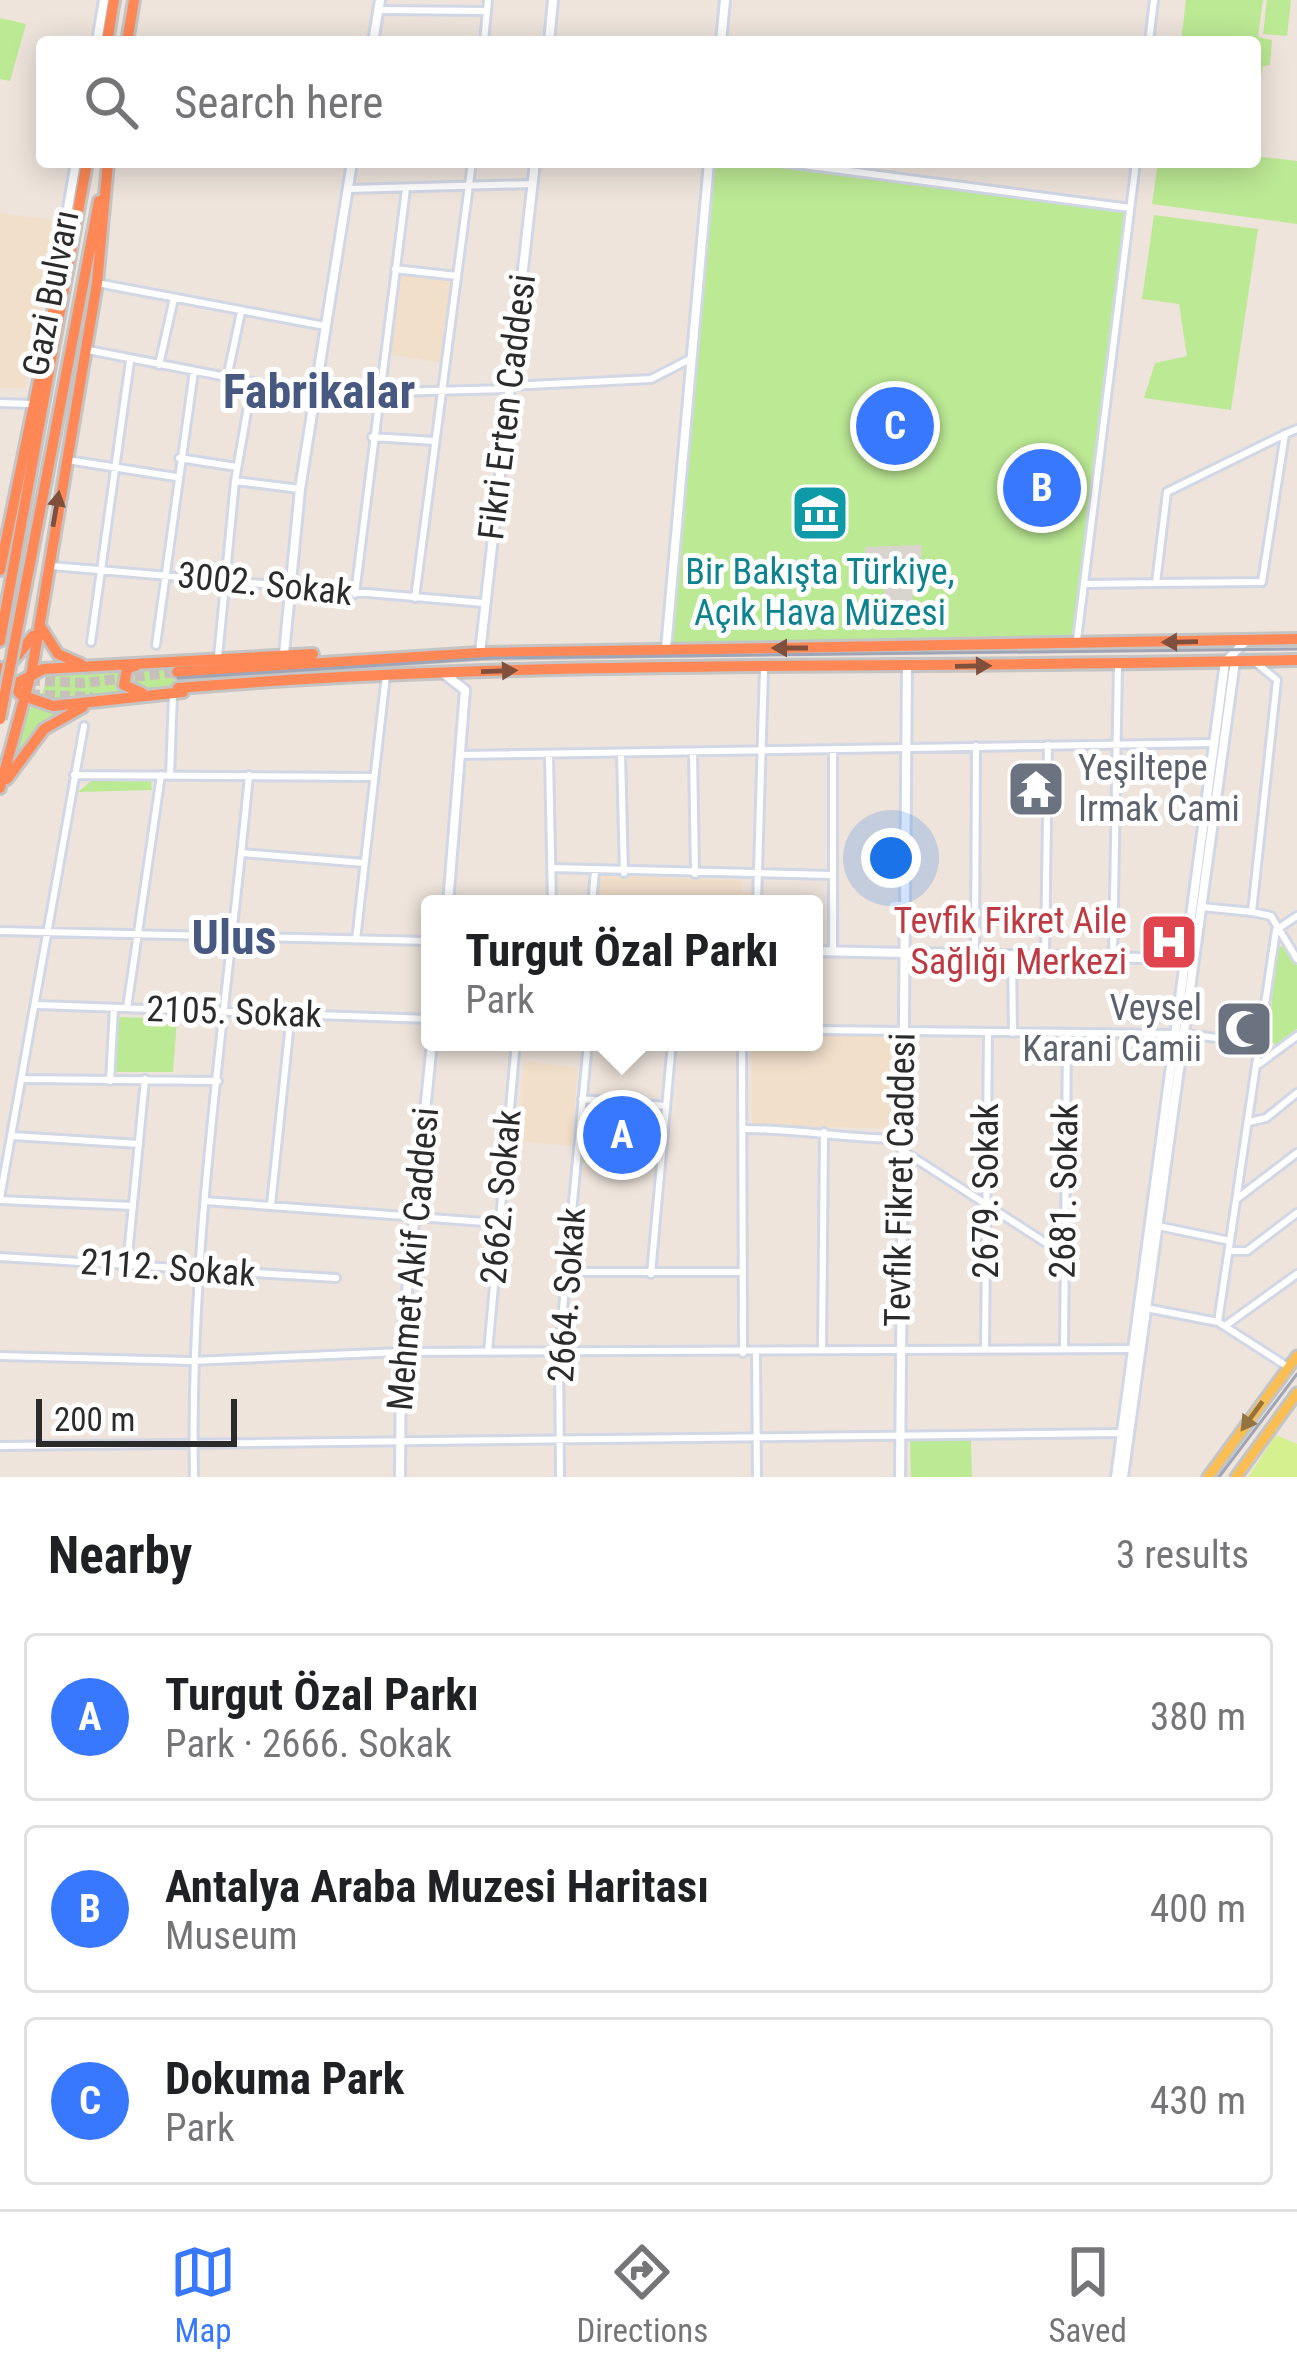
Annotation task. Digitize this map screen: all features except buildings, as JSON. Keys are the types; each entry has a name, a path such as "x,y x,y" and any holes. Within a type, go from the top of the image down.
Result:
{"highway":[{"path":"108,36 114,0"},
{"path":"128,36 134,0"},
{"name":"Gazi Bulvarı","path":"0,640 86,168"},
{"name":"Gazi Bulvarı","path":"0,719 106,168"},
{"path":"0,790 32,670 97,283 107,168"},
{"path":"2,560 57,276 80,206"},
{"path":"38,622 58,654 90,665"},
{"path":"38,622 1,671 26,698 53,706 176,690 386,675 1297,660"},
{"path":"177,672 480,652 1297,639"},
{"path":"892,647 907,668"},
{"path":"0,693 32,670 284,654 353,657"},
{"path":"151,661 128,669 124,685 157,695"},
{"path":"0,790 44,729 97,701"},
{"path":"0,705 12,727 12,744"}],"main road":[{"path":"1208,1477 1297,1357"},
{"path":"1236,1477 1297,1393"}],"street":[{"path":"98,36 104,0"},
{"path":"485,36 488,0"},
{"path":"550,36 554,0"},
{"path":"722,36 725,0"},
{"path":"1150,36 1154,0"},
{"path":"374,36 379,5 487,11"},
{"path":"57,276 75,168"},
{"path":"284,654 314,394 351,168"},
{"path":"416,598 471,168"},
{"name":"Fikri Erten Caddesi","path":"480,652 534,168"},
{"path":"666,649 708,168"},
{"path":"826,168 1130,208"},
{"path":"1077,644 1135,168"},
{"path":"347,189 533,184"},
{"path":"356,594 406,188"},
{"path":"395,268 457,276"},
{"path":"97,283 325,326"},
{"path":"159,364 174,298"},
{"path":"227,378 242,312"},
{"path":"85,349 314,394 377,396 651,379 692,358"},
{"path":"91,642 130,359"},
{"path":"156,645 194,371"},
{"path":"218,657 235,481 252,382"},
{"path":"0,403 32,404"},
{"path":"1156,583 1167,492 1297,429"},
{"path":"1084,584 1262,582 1285,434"},
{"path":"372,436 435,441"},
{"path":"179,458 237,467"},
{"path":"65,460 176,477"},
{"path":"235,481 301,489"},
{"name":"3002. Sokak","path":"46,565 484,603"},
{"path":"1120,1477 1158,1226 1215,743 1230,662 1247,640"},
{"path":"1252,912 1277,680 1254,661"},
{"path":"1120,1477 1133,1349 1201,907 1230,662"},
{"path":"1113,958 1118,663"},
{"path":"757,895 764,668"},
{"name":"Tevfik Fikret Caddesi","path":"900,1477 907,668"},
{"path":"442,673 466,690 449,895"},
{"path":"356,940 386,675"},
{"path":"127,1009 176,690"},
{"path":"84,725 0,1199 133,1206"},
{"path":"461,755 1215,743"},
{"path":"1045,956 1048,745"},
{"path":"975,954 976,746"},
{"path":"832,951 833,749"},
{"path":"693,752 695,874"},
{"path":"621,753 624,873"},
{"path":"548,754 552,895"},
{"path":"74,775 374,777"},
{"path":"194,1477 191,1361 198,1270 249,775"},
{"path":"242,853 364,863"},
{"path":"551,868 832,875"},
{"path":"593,895 595,871"},
{"path":"1201,907 1271,916 1297,958"},
{"path":"1221,1324 1276,930 1297,916"},
{"path":"0,932 421,941"},
{"path":"823,951 1187,959"},
{"path":"1012,956 1013,1034"},
{"name":"2105. Sokak","path":"37,1005 421,1019"},
{"path":"110,1081 114,1009"},
{"path":"271,1205 291,1013"},
{"path":"823,1030 1180,1034 1258,1043"},
{"name":"2679. Sokak","path":"986,1349 988,1033"},
{"name":"2681. Sokak","path":"1064,1347 1067,1035"},
{"path":"1258,1064 1297,1036"},
{"name":"Mehmet Akif Caddesi","path":"400,1477 401,1352 431,1051"},
{"name":"2662. Sokak","path":"488,1352 514,1051"},
{"name":"2664. Sokak","path":"560,1477 559,1352 587,1051"},
{"path":"651,1274 671,1051"},
{"path":"742,1051 743,1353"},
{"path":"24,1079 218,1081"},
{"path":"128,1266 145,1079"},
{"path":"1249,1122 1266,1118 1297,1094"},
{"path":"582,1099 666,1106"},
{"path":"745,1129 824,1132 832,1139 901,1144 986,1206 1062,1253"},
{"path":"822,1352 824,1132"},
{"path":"13,1136 139,1144"},
{"path":"1236,1199 1297,1153"},
{"path":"205,1201 498,1223"},
{"path":"1158,1226 1246,1251 1297,1213"},
{"name":"2112. Sokak","path":"0,1257 336,1278"},
{"path":"566,1272 743,1272"},
{"path":"1221,1324 1297,1274"},
{"path":"1146,1308 1221,1324 1288,1367"},
{"path":"0,1356 191,1361 401,1352 1133,1349"},
{"path":"756,1352 758,1477"},
{"path":"0,1446 1122,1433"}],"shaded area":[{"path":"0,213 54,220 25,388 0,388"},
{"path":"400,275 453,282 441,363 388,354"},
{"path":"922,545 921,563 912,565 913,622 884,624 885,567 865,568 865,547"},
{"path":"599,875 741,880 742,891 752,892 752,895 598,895"},
{"path":"823,1033 894,1033 895,1129 752,1125 751,1051 823,1051"},
{"path":"524,1061 578,1068 571,1146 518,1141"}],"green space":[{"path":"1186,0 1263,0 1258,36 1182,36"},
{"path":"1267,0 1291,0 1287,36 1263,34"},
{"path":"0,18 26,24 10,81 0,79"},
{"path":"1261,38 1272,40 1270,65 1263,66 1261,76"},
{"path":"1261,157 1297,161 1297,224 1152,204 1157,168 1261,168"},
{"path":"708,168 826,168 1130,208 1077,644 666,649"},
{"path":"1154,215 1258,229 1231,410 1144,398 1155,363 1187,356 1179,304 1142,299"},
{"path":"174,668 175,691 132,687 129,681 146,669"},
{"path":"119,669 123,695 40,700 48,675"},
{"path":"31,707 64,712 15,756 27,713"},
{"path":"92,780 151,780 152,790 78,792"},
{"path":"1283,946 1297,965 1297,1029 1276,1045 1268,1040 1277,948"},
{"path":"118,1017 177,1019 173,1072 116,1072"},
{"path":"590,1102 661,1108 656,1167 583,1162"},
{"path":"1276,1435 1297,1444 1297,1477 1248,1477"},
{"path":"910,1439 971,1439 972,1477 911,1477"}],"tunnel":[{"path":"0,679 84,683 177,672"},
{"path":"0,693 92,697"}],"tram line":[{"path":"178,678 492,658 1297,649"},
{"path":"1219,1477 1297,1374"}],"place":[{"name":"Dokuma Park","path":"895,426"},
{"name":"Antalya Araba Muzesi Haritası","path":"1042,488"},
{"name":"Bir Bakışta Türkiye, Açık Hava Müzesi","path":"820,513"},
{"name":"Yeşiltepe Irmak Cami","path":"1036,789"},
{"name":"Tevfik Fikret Aile Sağlığı Merkezi","path":"1169,942"},
{"name":"Veysel Karani Camii","path":"1244,1029"},
{"name":"Turgut Özal Parkı","path":"622,1135"}],"district":[{"name":"Fabrikalar","path":"319,391"},
{"name":"Ulus","path":"234,937"}]}
